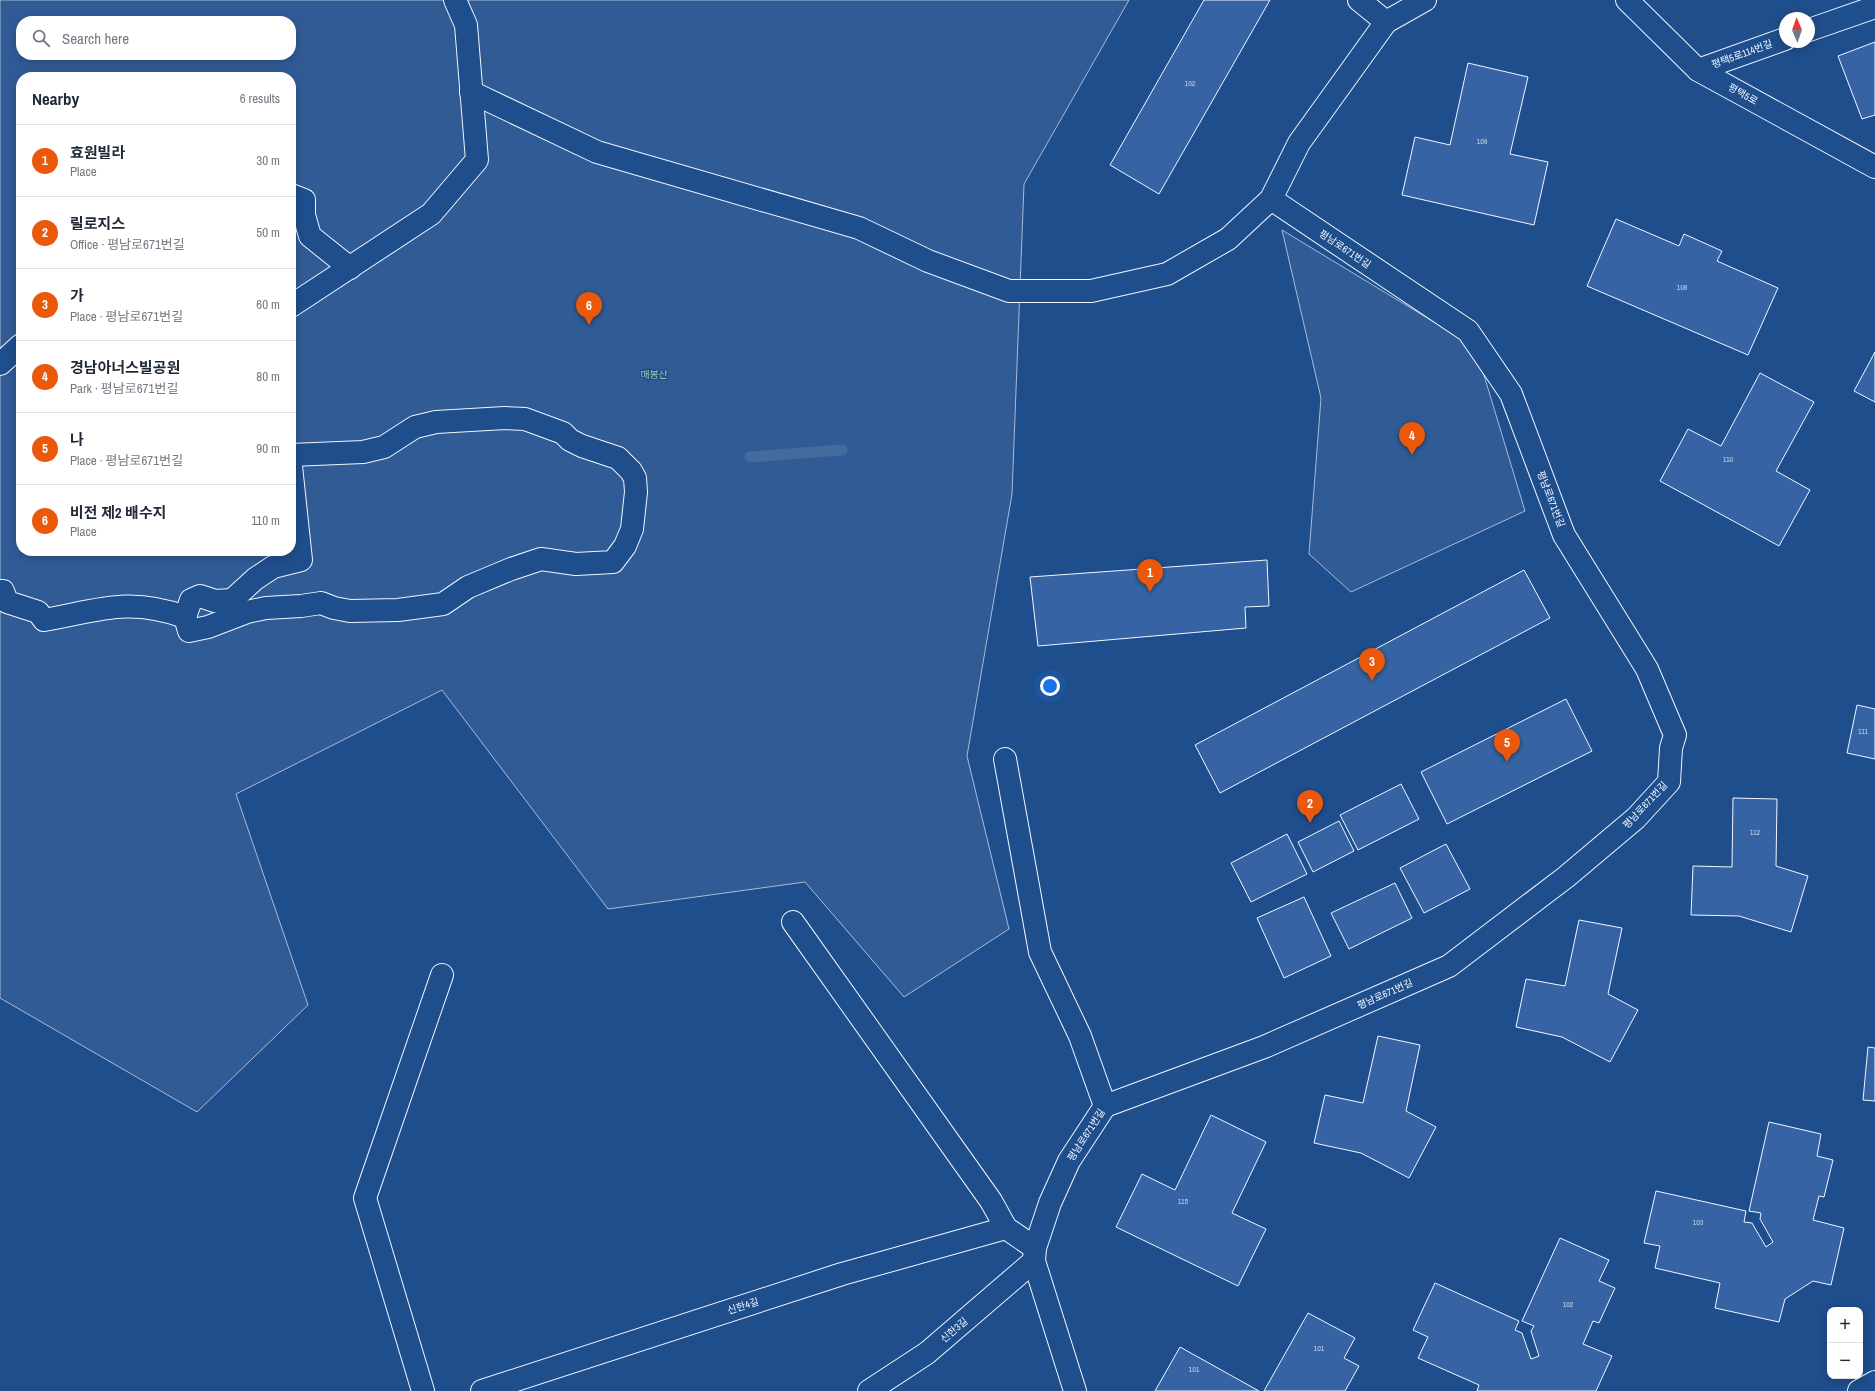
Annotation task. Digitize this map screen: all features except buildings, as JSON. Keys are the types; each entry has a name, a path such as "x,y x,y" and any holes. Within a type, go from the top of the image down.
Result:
{"street":[{"path":"296,303 431,214 477,160 466,25 455,0"},
{"path":"1359,0 1386,22"},
{"path":"471,92 597,152 859,228 928,261 1009,291 1091,291 1167,274 1228,239 1271,199 1298,143 1386,22 1425,0"},
{"name":"평택5로","path":"1627,0 1698,70 1875,168"},
{"path":"1815,28 1875,7"},
{"name":"평택5로114번길","path":"1698,70 1779,41"},
{"path":"296,197 304,200 304,215 310,236 350,268"},
{"name":"평남로671번길","path":"1034,1254 1050,1203 1069,1161 1105,1106 1264,1047 1449,966 1566,877 1636,818 1669,782 1671,748 1675,735 1646,669 1564,535 1511,394 1468,331 1271,199"},
{"path":"0,364 16,350"},
{"path":"296,455 364,452 384,447 415,427 436,422 483,419 524,419 563,433 570,440 582,446 610,455 624,463 635,478 636,492 632,529 625,546 613,562 576,564 541,559 511,569 468,588 443,604 398,610 350,611 334,608 321,603 266,608 247,612 208,627 189,631 185,617 191,600 200,596 215,601 232,600 254,579 273,567 301,560 296,513"},
{"path":"0,591 3,591 7,602 38,612 44,620 108,607 135,605 167,610 185,617"},
{"path":"1005,759 1040,952 1080,1036 1105,1106"},
{"path":"793,922 991,1201 1006,1228 1034,1254 1075,1391"},
{"path":"423,1391 365,1198 442,975"},
{"name":"신한4길","path":"482,1391 842,1274 1006,1228"},
{"name":"신한3길","path":"869,1391 927,1353 1034,1254"},
{"path":"1859,1391 1875,1382"}],"shaded area":[{"name":"매봉산","path":"0,0 1129,0 1024,184 1012,494 967,756 1009,929 904,997 805,882 608,909 442,690 236,794 308,1005 197,1112 0,998"},
{"path":"1282,230 1462,339 1483,372 1525,511 1351,592 1309,554 1321,398"}],"waterway":[{"path":"750,457 842,450"}],"place":[{"name":"비전 제2 배수지","path":"589,325"},
{"name":"경남아너스빌공원","path":"1412,455"},
{"name":"효원빌라","path":"1150,592"},
{"name":"가","path":"1372,681"},
{"name":"나","path":"1507,762"},
{"name":"릴로지스","path":"1310,823"}]}
